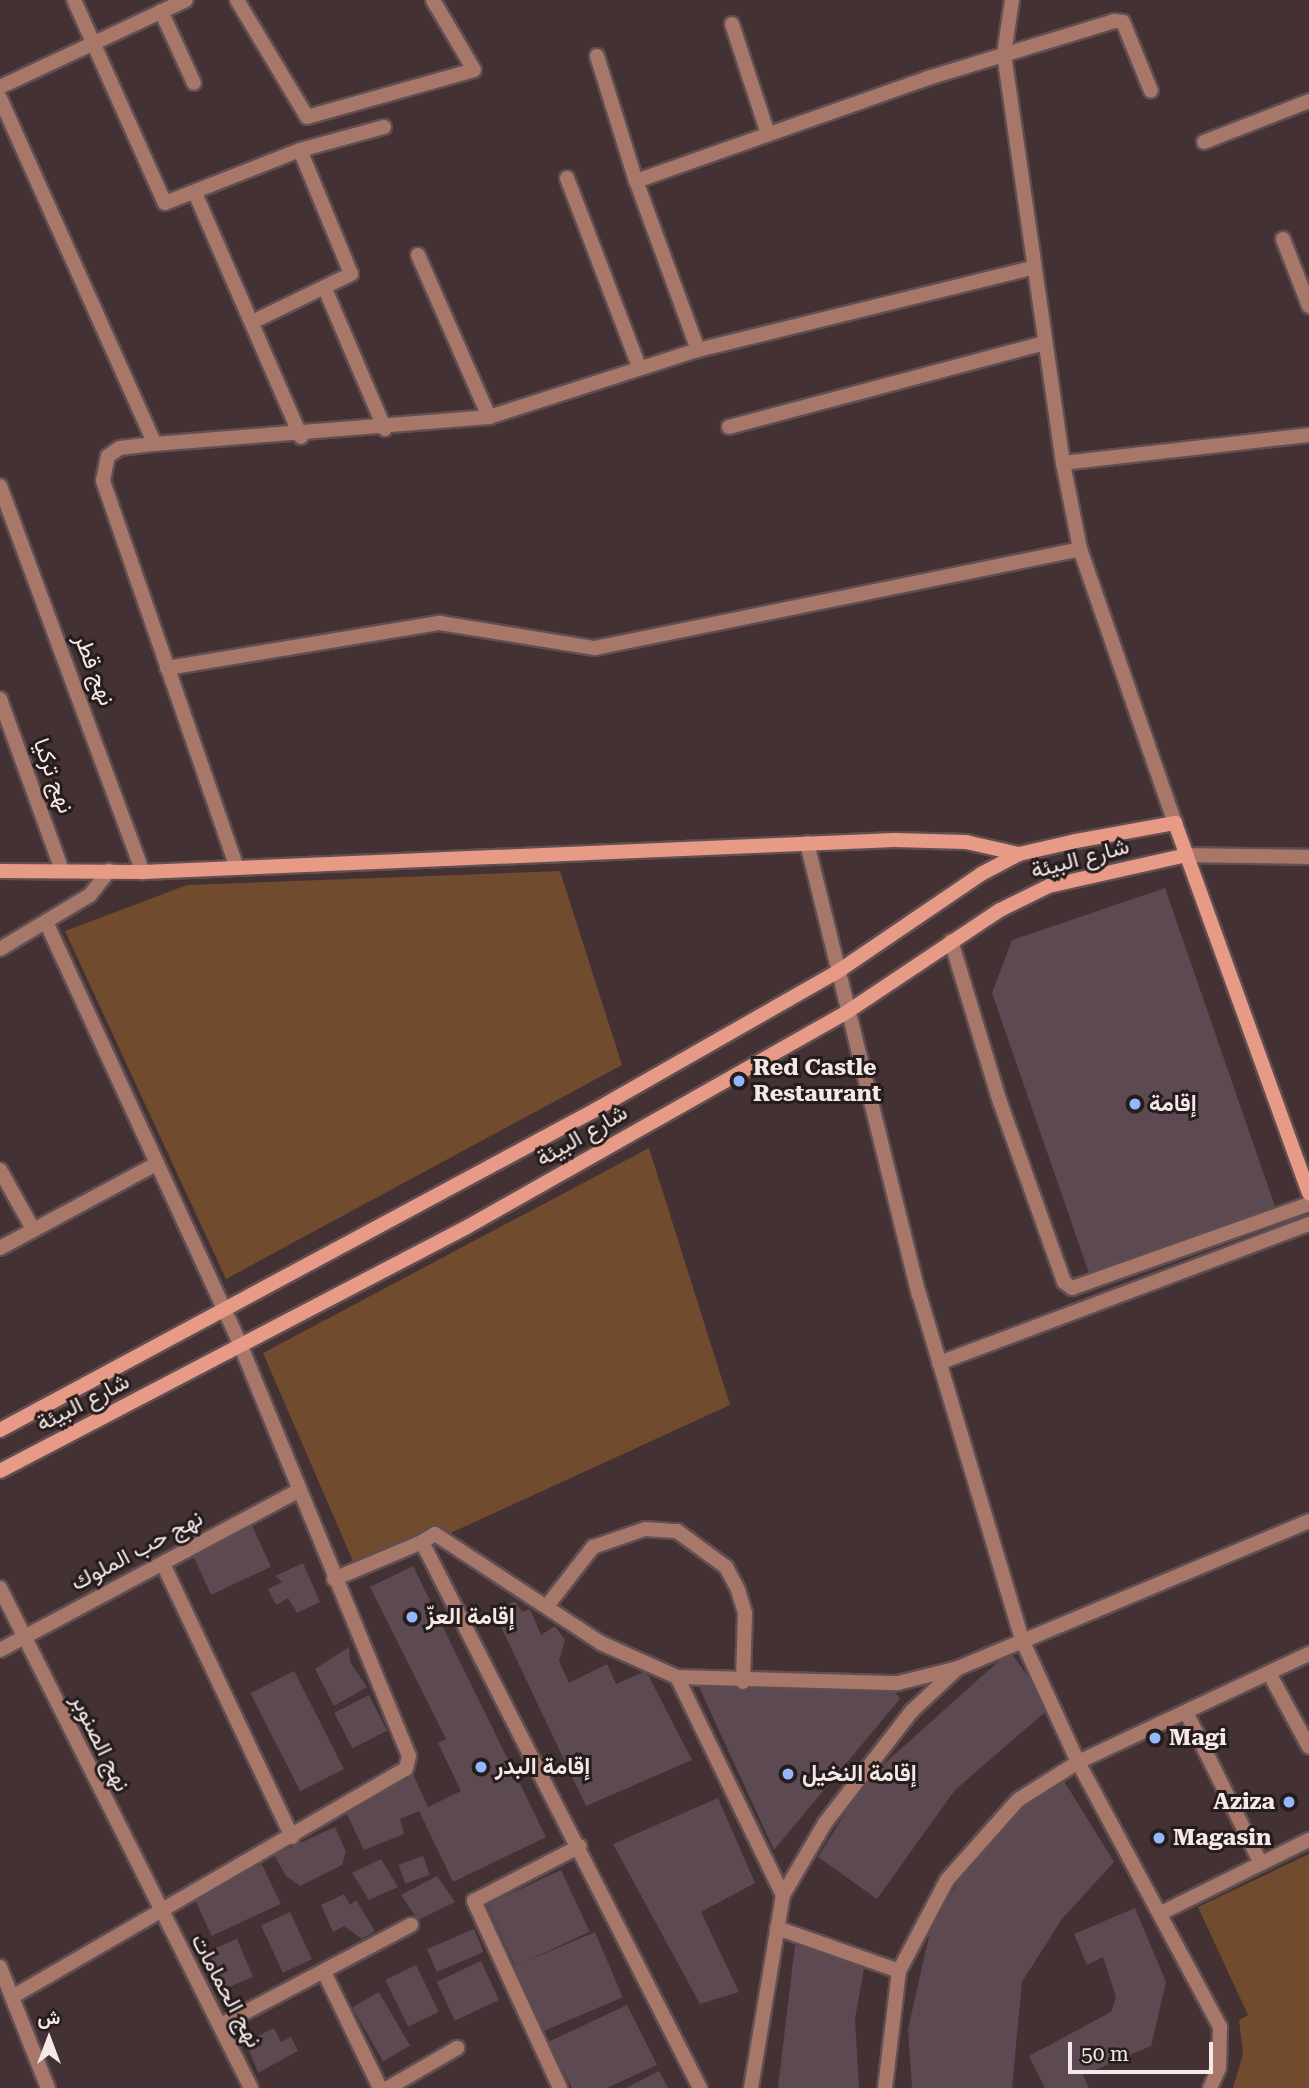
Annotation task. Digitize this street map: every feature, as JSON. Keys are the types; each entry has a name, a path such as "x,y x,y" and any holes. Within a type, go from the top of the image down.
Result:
{"street":[{"path":"74,0 163,201 195,193 300,150 384,127"},
{"path":"0,87 92,41 186,0"},
{"path":"237,0 307,117 474,70 433,0"},
{"path":"1012,0 1004,54 1042,344 1080,549 1175,823 1309,1194"},
{"path":"161,11 194,83"},
{"path":"636,181 1004,54 1123,22 1151,90"},
{"path":"732,24 768,134"},
{"path":"597,56 636,181 698,351"},
{"path":"0,98 155,444"},
{"path":"1204,142 1309,101"},
{"path":"254,321 349,279 351,268 300,150"},
{"path":"567,178 639,367"},
{"path":"195,193 254,321 301,437"},
{"path":"1283,239 1309,306"},
{"path":"418,256 489,416"},
{"path":"237,868 103,481 108,456 120,448 155,444 301,437 489,416 639,367 1032,268"},
{"path":"326,291 385,429"},
{"path":"729,427 1042,344"},
{"path":"1063,463 1309,435"},
{"name":"نهج قطر","path":"0,486 143,872"},
{"path":"166,668 440,623 595,648 1080,549"},
{"name":"نهج تركيا","path":"0,699 62,870"},
{"name":"شارع البيئة","path":"0,1430 222,1311 837,972 1019,854 1175,823"},
{"path":"0,871 143,872 807,843 965,842 1019,854"},
{"path":"807,843 847,1012 939,1363 1023,1642 1078,1762 1163,1912 1220,2027 1219,2068 1210,2088"},
{"path":"1187,855 1309,857"},
{"name":"شارع البيئة","path":"0,1471 242,1348 847,1012 951,941 1049,886 1187,855"},
{"path":"0,949 47,924 90,895 109,871"},
{"path":"12,1997 160,1917 406,1769 409,1756 296,1492 242,1348 222,1311 47,924"},
{"path":"951,941 1000,1102 1064,1282 1072,1288 1309,1205"},
{"path":"0,1248 156,1164"},
{"path":"0,1170 33,1229"},
{"path":"939,1363 1309,1224"},
{"name":"نهج حب الملوك","path":"0,1650 296,1492"},
{"path":"334,1578 422,1542 435,1534 601,1643 677,1677 743,1682 898,1683 958,1668 1309,1521"},
{"path":"547,1606 593,1547 645,1529 677,1531 726,1567 738,1590 745,1613 743,1682"},
{"path":"422,1542 580,1846 700,2088"},
{"path":"163,1564 292,1837"},
{"name":"نهج الصنوبر","path":"0,1588 160,1917"},
{"path":"885,2088 899,1971 947,1880 1018,1800 1078,1762 1309,1654"},
{"path":"751,2088 783,1895 825,1823 870,1763 958,1668"},
{"path":"1269,1673 1309,1748"},
{"path":"677,1677 783,1895"},
{"path":"1186,1712 1261,1864"},
{"path":"1163,1912 1309,1840"},
{"path":"560,2088 474,1901 580,1846"},
{"name":"نهج الحمامات","path":"160,1917 221,2025 251,2088"},
{"path":"221,2025 411,1925"},
{"path":"777,1928 899,1971"},
{"path":"0,1967 48,2088"},
{"path":"324,1972 380,2088"},
{"path":"388,2088 457,2048"}],"shaded area":[{"path":"560,871 622,1065 226,1279 65,931 187,885"},
{"path":"649,1148 730,1405 359,1575 263,1353"},
{"path":"1309,1854 1309,2088 1233,2088 1243,2054 1239,2020 1248,2015 1198,1907"}],"building":[{"name":"إقامة","path":"1165,888 1278,1215 1091,1279 992,993 1012,940"},
{"path":"252,1526 271,1567 211,1595 192,1554"},
{"path":"303,1563 320,1602 297,1613 288,1598 276,1605 268,1589 282,1582 275,1576"},
{"name":"إقامة البدر","path":"413,1566 546,1837 453,1882 419,1811 400,1819 404,1834 364,1850 344,1808 412,1772 428,1807 461,1791 438,1743 446,1739 370,1587"},
{"path":"515,1601 522,1612 530,1609 541,1635 555,1626 565,1640 559,1661 569,1683 607,1664 616,1684 646,1671 692,1760 586,1806 494,1612"},
{"path":"349,1647 350,1662 367,1687 334,1706 315,1669"},
{"path":"1010,1651 1050,1708 955,1790 877,1899 818,1857 865,1781"},
{"path":"294,1671 344,1769 300,1791 250,1693"},
{"name":"إقامة النخيل","path":"699,1687 892,1687 900,1699 774,1850"},
{"path":"369,1695 387,1731 352,1748 334,1713"},
{"path":"1061,1776 1114,1862 1062,1919 1022,1982 1012,2088 912,2088 908,2029 931,1927 975,1854 1022,1804"},
{"path":"718,1798 755,1883 701,1912 739,1992 700,2004 613,1844"},
{"path":"335,1827 346,1852 342,1865 300,1886 286,1876 274,1855"},
{"path":"423,1856 430,1875 405,1884 399,1865"},
{"path":"381,1859 398,1887 369,1900 352,1873"},
{"path":"262,1864 281,1904 212,1936 193,1896"},
{"path":"561,1870 590,1932 515,1966 487,1905"},
{"path":"437,1876 455,1902 418,1920 401,1895"},
{"path":"344,1894 350,1905 356,1900 375,1931 362,1939 344,1926 333,1932 321,1905"},
{"path":"1135,1908 1166,1982 1151,2046 1083,2075 1089,2088 1045,2088 1029,2056 1111,2012 1116,1997 1103,1957 1087,1965 1074,1934"},
{"path":"290,1912 312,1959 283,1973 261,1926"},
{"path":"474,1929 484,1952 437,1972 427,1949"},
{"path":"595,1932 623,1997 541,2032 513,1967"},
{"path":"237,1939 253,1977 218,1992 202,1954"},
{"path":"795,1945 865,1963 855,2019 859,2088 778,2088"},
{"path":"481,1961 499,2000 455,2021 437,1982"},
{"path":"416,1965 439,2012 408,2027 385,1980"},
{"path":"379,1992 410,2046 383,2061 352,2008"},
{"path":"627,2005 657,2065 607,2088 572,2088 548,2042"},
{"path":"274,2028 281,2042 291,2037 298,2051 258,2073 246,2042"},
{"path":"659,2071 668,2088 626,2088"}],"place":[{"name":"Red Castle Restaurant","path":"739,1081"},
{"name":"إقامة","path":"1135,1104"},
{"name":"إقامة العزّ","path":"412,1617"},
{"name":"Magi","path":"1155,1738"},
{"name":"إقامة البدر","path":"481,1767"},
{"name":"إقامة النخيل","path":"788,1774"},
{"name":"Aziza","path":"1289,1802"},
{"name":"Magasin","path":"1159,1838"}]}
